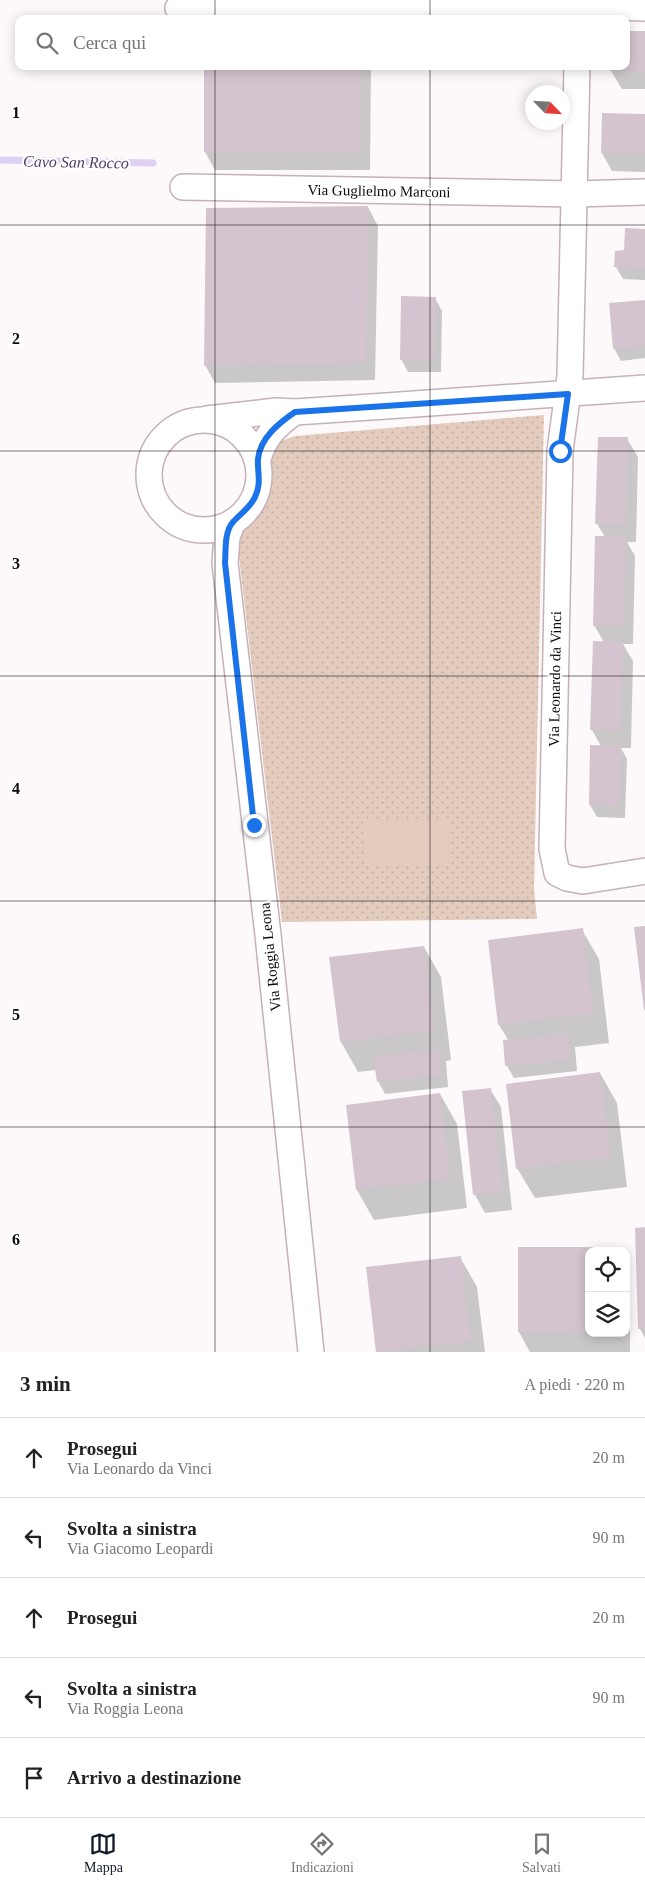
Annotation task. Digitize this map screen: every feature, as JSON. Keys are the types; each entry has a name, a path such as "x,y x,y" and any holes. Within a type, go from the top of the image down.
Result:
{"street":[{"path":"178,8 645,8"},
{"path":"568,394 577,70"},
{"name":"Via Guglielmo Marconi","path":"184,187 574,194 645,192"},
{"path":"225,563 206,538 196,530 179,524 164,513 153,498 148,480 150,462 156,445 169,431 185,422 276,411 295,412 645,388"},
{"name":"Via Leonardo da Vinci","path":"568,394 560,451 552,850 557,873 575,880 583,881 645,871"},
{"path":"258,459 262,446 270,433 280,422 295,412"},
{"path":"196,530 214,530 232,523 246,512 256,496 260,478 258,459 250,443 238,430 221,421 207,419"},
{"name":"Via Roggia Leona","path":"232,523 227,537 225,563 269,945 311,1352"}],"shaded area":[{"path":"544,415 534,889 537,919 282,922 237,540 257,514 264,496 273,444 295,436"},
{"path":"449,818 451,863 364,866 363,822"}],"building":[{"path":"630,31 645,31 645,72 610,71 630,70"},
{"path":"204,70 361,70 360,152 204,152"},
{"path":"602,113 645,114 645,154 601,153"},
{"path":"368,206 366,363 204,366 206,208"},
{"path":"625,228 645,229 645,268 614,267 615,251 624,250"},
{"path":"401,296 436,297 434,360 400,360"},
{"path":"645,300 645,346 613,349 609,303"},
{"path":"598,437 628,437 626,525 595,524"},
{"path":"595,536 626,536 624,626 593,626"},
{"path":"593,641 623,642 621,731 590,730"},
{"path":"590,745 621,746 619,806 589,805"},
{"path":"645,926 645,1010 644,1010 634,927"},
{"path":"583,928 593,1013 498,1025 488,940"},
{"path":"424,946 434,1031 340,1042 329,957"},
{"path":"568,1033 571,1059 505,1066 503,1040"},
{"path":"439,1049 442,1075 377,1082 373,1056"},
{"path":"600,1072 611,1157 516,1169 506,1084"},
{"path":"491,1088 503,1192 473,1195 462,1091"},
{"path":"440,1093 450,1178 356,1190 346,1105"},
{"path":"645,1227 645,1329 638,1329 635,1228"},
{"path":"518,1247 585,1247 585,1332 518,1332"},
{"path":"461,1256 471,1341 376,1352 366,1267"}],"waterway":[{"name":"Cavo San Rocco","path":"0,160 153,163"}],"route":[{"path":"254,825 225,563 228,530 232,523 246,512 256,496 260,478 258,459 262,446 270,433 280,422 295,412 568,394 560,451"}]}
